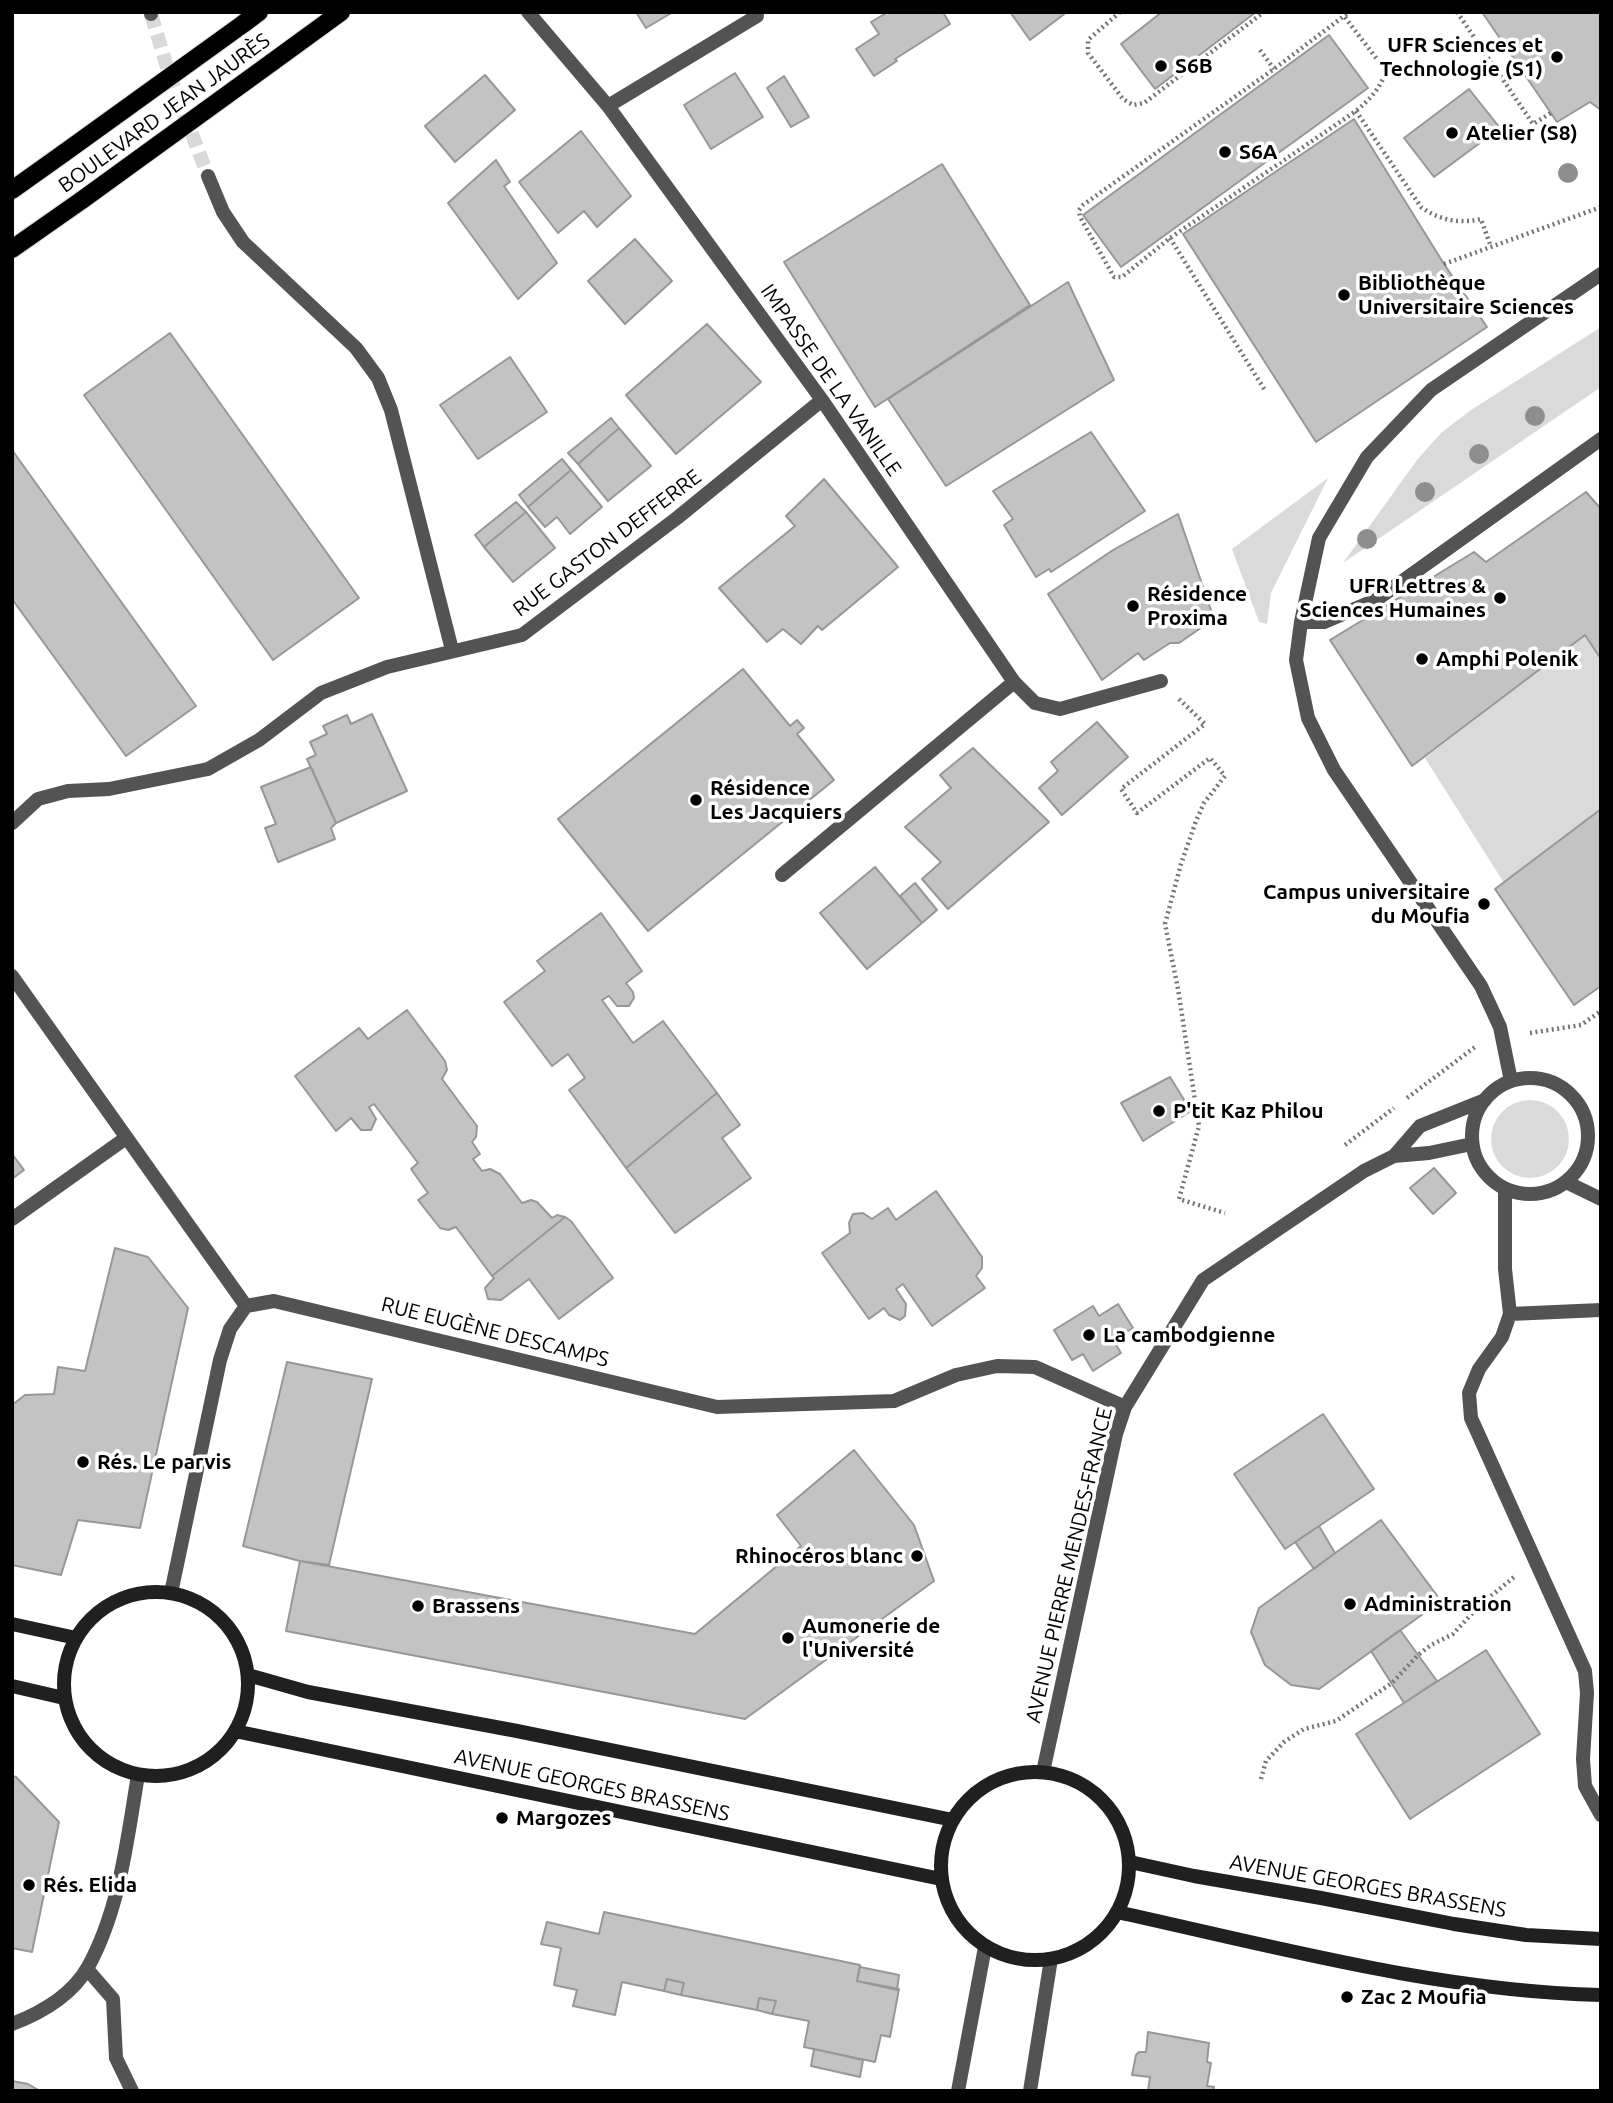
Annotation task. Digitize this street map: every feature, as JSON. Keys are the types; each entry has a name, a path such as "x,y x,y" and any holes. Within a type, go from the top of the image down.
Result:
{"main road":[{"name":"BOULEVARD JEAN JAURÈS","path":"12,190 259,12"},
{"name":"BOULEVARD JEAN JAURÈS","path":"12,249 341,12"}],"street":[{"name":"IMPASSE DE LA VANILLE","path":"528,12 608,106 822,400 1014,682 1035,703 1060,709 1161,681"},
{"path":"608,106 757,16"},
{"path":"208,176 223,212 243,243 356,348 378,378 391,410 452,650"},
{"path":"1511,1081 1503,1037 1481,986 1334,770 1308,718 1296,660 1301,622 1320,538 1367,457 1431,390 1601,274"},
{"name":"RUE GASTON DEFFERRE","path":"12,823 38,799 68,791 109,789 208,769 259,740 321,693 387,667 522,635 677,518 822,400"},
{"path":"1301,622 1324,622 1376,600 1601,439"},
{"path":"782,875 1014,682"},
{"path":"12,976 246,1306 230,1329 220,1360 171,1593"},
{"path":"1544,1079 1560,1086 1582,1107 1589,1135 1586,1153 1579,1168 1566,1182 1552,1190 1520,1194 1505,1189 1489,1178 1478,1162 1472,1144 1476,1113 1497,1088 1511,1081 1544,1079"},
{"name":"AVENUE PIERRE MENDES-FRANCE","path":"1394,1156 1420,1126 1485,1100"},
{"path":"12,1219 126,1138"},
{"name":"AVENUE PIERRE MENDES-FRANCE","path":"1042,1772 1113,1447 1125,1407 1203,1280 1364,1171 1394,1156 1429,1153 1472,1144"},
{"path":"1566,1182 1601,1199"},
{"path":"1505,1189 1505,1269 1510,1314 1502,1337 1479,1369 1469,1393 1471,1418 1585,1671 1585,1786 1601,1815"},
{"name":"RUE EUGÈNE DESCAMPS","path":"246,1306 274,1301 717,1407 894,1401 956,1375 997,1366 1035,1367 1125,1407"},
{"path":"1510,1314 1601,1310"},
{"path":"143,1593 171,1593 199,1603 223,1620 240,1645 248,1675 247,1694 235,1731 217,1753 193,1768 165,1776 138,1775 111,1765 88,1748 73,1725 64,1698 65,1667 76,1638 93,1616 116,1601 143,1593"},
{"path":"12,1624 76,1638"},
{"name":"AVENUE GEORGES BRASSENS","path":"248,1675 308,1692 517,1731 953,1820"},
{"path":"12,1686 64,1698"},
{"name":"AVENUE GEORGES BRASSENS","path":"235,1731 941,1879"},
{"path":"1042,1772 1069,1778 1092,1791 1112,1810 1124,1835 1129,1861 1127,1888 1117,1912 1100,1934 1077,1950 1051,1959 1028,1960 1006,1956 985,1947 964,1929 949,1906 941,1879 943,1849 953,1820 969,1799 991,1783 1016,1774 1042,1772"},
{"path":"12,2024 39,2014 66,1993 87,1969 113,1911 138,1775"},
{"name":"AVENUE GEORGES BRASSENS","path":"1129,1861 1194,1877 1454,1924 1527,1935 1601,1939"},
{"path":"1117,1912 1341,1963 1483,1985 1601,1995"},
{"path":"958,2091 985,1947"},
{"path":"1030,2091 1051,1959"},
{"path":"87,1969 113,1999 116,2058 132,2091"}],"path":[{"path":"1120,12 1088,40 1088,54 1123,99 1133,105 1144,103 1264,12"},
{"path":"1344,14 1386,71 1381,85 1356,111 1170,238 1122,277 1114,277 1080,217 1079,210 1274,69 1344,14 1350,12"},
{"path":"1457,12 1533,124 1551,113"},
{"path":"1260,50 1274,69"},
{"path":"1356,111 1421,207 1446,219 1466,222 1481,219 1491,247"},
{"path":"1444,264 1601,207"},
{"path":"1170,238 1266,392"},
{"path":"1205,724 1121,789 1137,813 1210,758 1225,776 1204,803 1196,821 1165,924 1199,1126 1179,1199 1225,1213"},
{"path":"1345,1145 1484,1040 1581,1025 1601,1011"},
{"path":"1261,1779 1266,1760 1284,1742 1304,1729 1336,1721 1392,1683 1418,1655 1452,1634 1479,1606 1536,1560"}],"shaded area":[{"path":"1601,327 1601,387 1343,563 1417,460 1441,433 1471,410"},
{"path":"1328,478 1271,593 1267,624 1259,622 1232,549"},
{"path":"1585,635 1601,659 1601,809 1504,883 1425,758"},
{"path":"1522,1100 1538,1100 1552,1106 1563,1117 1569,1131 1569,1147 1563,1161 1552,1172 1538,1178 1522,1178 1508,1172 1497,1161 1491,1147 1491,1131 1497,1117 1508,1106"}],"building":[{"path":"636,12 673,12 646,28"},
{"path":"888,12 943,12 950,24 895,59 897,61 874,76 856,49 879,34 871,22"},
{"path":"1010,12 1067,12 1030,40"},
{"name":"S6B","path":"1162,12 1256,12 1155,89 1121,44"},
{"name":"UFR Sciences et Technologie (S1)","path":"1482,12 1601,12 1601,110 1590,102 1557,122"},
{"name":"S6A","path":"1329,35 1368,88 1121,267 1083,215"},
{"path":"735,73 763,117 711,149 684,105"},
{"path":"485,75 515,110 455,162 425,126"},
{"path":"784,76 809,117 791,127 767,88"},
{"name":"Atelier (S8)","path":"1469,89 1500,128 1434,177 1404,138"},
{"name":"Bibliothèque Universitaire Sciences","path":"1354,119 1444,264 1487,327 1316,442 1183,234"},
{"path":"581,131 631,196 597,227 584,211 558,233 519,182"},
{"path":"496,160 510,182 504,186 557,263 518,299 448,203"},
{"path":"942,164 1030,305 875,407 784,262"},
{"path":"635,239 672,281 625,324 588,281"},
{"path":"1068,282 1114,380 946,486 888,399"},
{"path":"707,324 761,382 676,454 626,395"},
{"path":"170,333 359,598 273,660 84,395"},
{"path":"510,357 547,412 478,459 440,405"},
{"path":"611,418 619,428 578,464 568,453"},
{"path":"619,428 651,466 608,501 578,464"},
{"path":"1091,432 1145,511 1051,572 1049,569 1036,577 1004,525 1013,519 993,491"},
{"path":"12,450 196,706 126,756 12,599"},
{"path":"562,459 571,470 528,507 519,495"},
{"path":"571,470 602,507 570,534 557,517 545,527 528,507"},
{"path":"824,479 898,567 822,630 818,626 801,644 783,629 767,642 719,588 795,526 786,516"},
{"name":"UFR Lettres & Sciences Humaines","path":"1586,492 1601,509 1601,659 1585,635 1412,766 1330,640 1474,552 1486,562"},
{"path":"516,502 526,512 484,547 475,535"},
{"path":"526,512 555,548 513,582 484,547"},
{"name":"Résidence Proxima","path":"1178,514 1214,619 1179,643 1170,643 1144,660 1138,653 1102,680 1048,594 1113,550"},
{"name":"Résidence Les Jacquiers","path":"743,669 790,726 797,720 804,728 797,734 834,780 648,931 558,819"},
{"path":"372,714 407,791 336,823 307,759 316,755 310,742 327,734 323,726 347,715 351,724"},
{"path":"1097,722 1128,757 1062,815 1039,788 1058,771 1051,762"},
{"path":"973,748 1049,822 948,909 922,879 941,862 905,827 951,788 940,775"},
{"path":"311,767 336,823 331,828 335,839 278,862 265,828 276,824 261,787"},
{"path":"1601,809 1601,986 1574,1005 1495,889"},
{"path":"875,867 922,923 867,969 820,913"},
{"path":"915,883 937,910 922,923 900,896"},
{"path":"601,913 642,971 626,983 634,998 629,1006 617,1006 609,996 602,1000 633,1043 663,1021 717,1093 626,1168 569,1090 585,1078 568,1054 552,1066 504,1002 545,971 537,961"},
{"path":"407,1010 445,1061 447,1070 442,1079 477,1126 476,1137 472,1142 480,1154 473,1159 482,1171 490,1169 500,1174 522,1203 531,1200 537,1202 552,1218 557,1215 565,1217 492,1276 456,1227 448,1230 440,1228 418,1200 428,1193 411,1169 418,1163 374,1104 369,1107 376,1119 371,1130 361,1130 351,1118 336,1131 295,1076 359,1028 368,1039"},
{"path":"1170,1077 1191,1111 1143,1141 1121,1103"},
{"path":"717,1093 740,1125 722,1138 751,1178 675,1233 626,1168"},
{"path":"12,1154 24,1170 12,1179"},
{"path":"1434,1168 1456,1193 1433,1214 1410,1188"},
{"path":"936,1191 982,1257 982,1268 976,1276 985,1288 932,1326 903,1284 896,1289 906,1304 905,1316 900,1320 889,1315 884,1308 869,1319 822,1253 850,1233 849,1223 853,1214 863,1213 872,1219 888,1208 896,1220"},
{"path":"565,1217 571,1221 613,1278 559,1319 529,1279 501,1300 488,1299 485,1288 494,1278 492,1276"},
{"name":"Rés. Le parvis","path":"115,1248 148,1257 188,1308 140,1528 78,1520 61,1575 12,1565 12,1405 25,1395 54,1394 58,1367 85,1371"},
{"name":"La cambodgienne","path":"1118,1304 1133,1328 1113,1340 1121,1353 1093,1371 1083,1354 1072,1360 1054,1330 1093,1306 1099,1316"},
{"path":"287,1362 372,1379 329,1565 300,1561 243,1546"},
{"path":"1323,1414 1374,1489 1285,1549 1234,1474"},
{"name":"Brassens","path":"854,1450 914,1525 934,1581 745,1719 286,1631 300,1561 695,1634 801,1546 777,1515"},
{"name":"Administration","path":"1381,1520 1441,1601 1319,1689 1291,1685 1265,1665 1251,1632 1259,1608"},
{"path":"1319,1526 1335,1553 1314,1569 1295,1542"},
{"path":"1400,1630 1437,1681 1404,1703 1371,1651"},
{"path":"1486,1650 1540,1734 1410,1819 1356,1734"},
{"name":"Rés. Elida","path":"12,1776 59,1822 32,1952 12,1948"},
{"path":"604,1912 860,1965 857,1981 899,1989 890,2037 881,2035 875,2062 804,2047 809,2021 772,2014 776,2001 759,1998 757,2010 681,1995 684,1983 667,1979 664,1991 622,1982 615,2015 573,2006 577,1990 554,1985 561,1948 541,1944 547,1922 599,1934"},
{"path":"860,1967 899,1975 897,1990 857,1981"},
{"path":"667,1979 684,1983 681,1995 664,1991"},
{"path":"759,1998 776,2001 772,2014 757,2010"},
{"path":"1148,2032 1209,2043 1207,2062 1211,2063 1207,2086 1214,2087 1213,2091 1148,2091 1150,2077 1132,2075 1136,2055 1146,2052"},
{"path":"814,2049 863,2060 860,2077 811,2066"},
{"path":"12,2081 28,2084 40,2091 12,2091"}],"tunnel":[{"path":"151,14 170,77 208,176"}],"place":[{"name":"UFR Sciences et Technologie (S1)","path":"1557,57"},
{"name":"S6B","path":"1161,66"},
{"name":"Atelier (S8)","path":"1452,133"},
{"name":"S6A","path":"1225,152"},
{"name":"Bibliothèque Universitaire Sciences","path":"1344,295"},
{"name":"UFR Lettres & Sciences Humaines","path":"1500,598"},
{"name":"Résidence Proxima","path":"1133,606"},
{"name":"Amphi Polenik","path":"1422,659"},
{"name":"Résidence Les Jacquiers","path":"696,800"},
{"name":"Campus universitaire du Moufia","path":"1484,904"},
{"name":"P'tit Kaz Philou","path":"1159,1111"},
{"name":"La cambodgienne","path":"1089,1335"},
{"name":"Rés. Le parvis","path":"83,1462"},
{"name":"Rhinocéros blanc","path":"917,1556"},
{"name":"Administration","path":"1350,1604"},
{"name":"Brassens","path":"418,1606"},
{"name":"Aumonerie de l'Université","path":"788,1638"},
{"name":"Margozes","path":"502,1818"},
{"name":"Rés. Elida","path":"29,1885"},
{"name":"Zac 2 Moufia","path":"1347,1997"}]}
